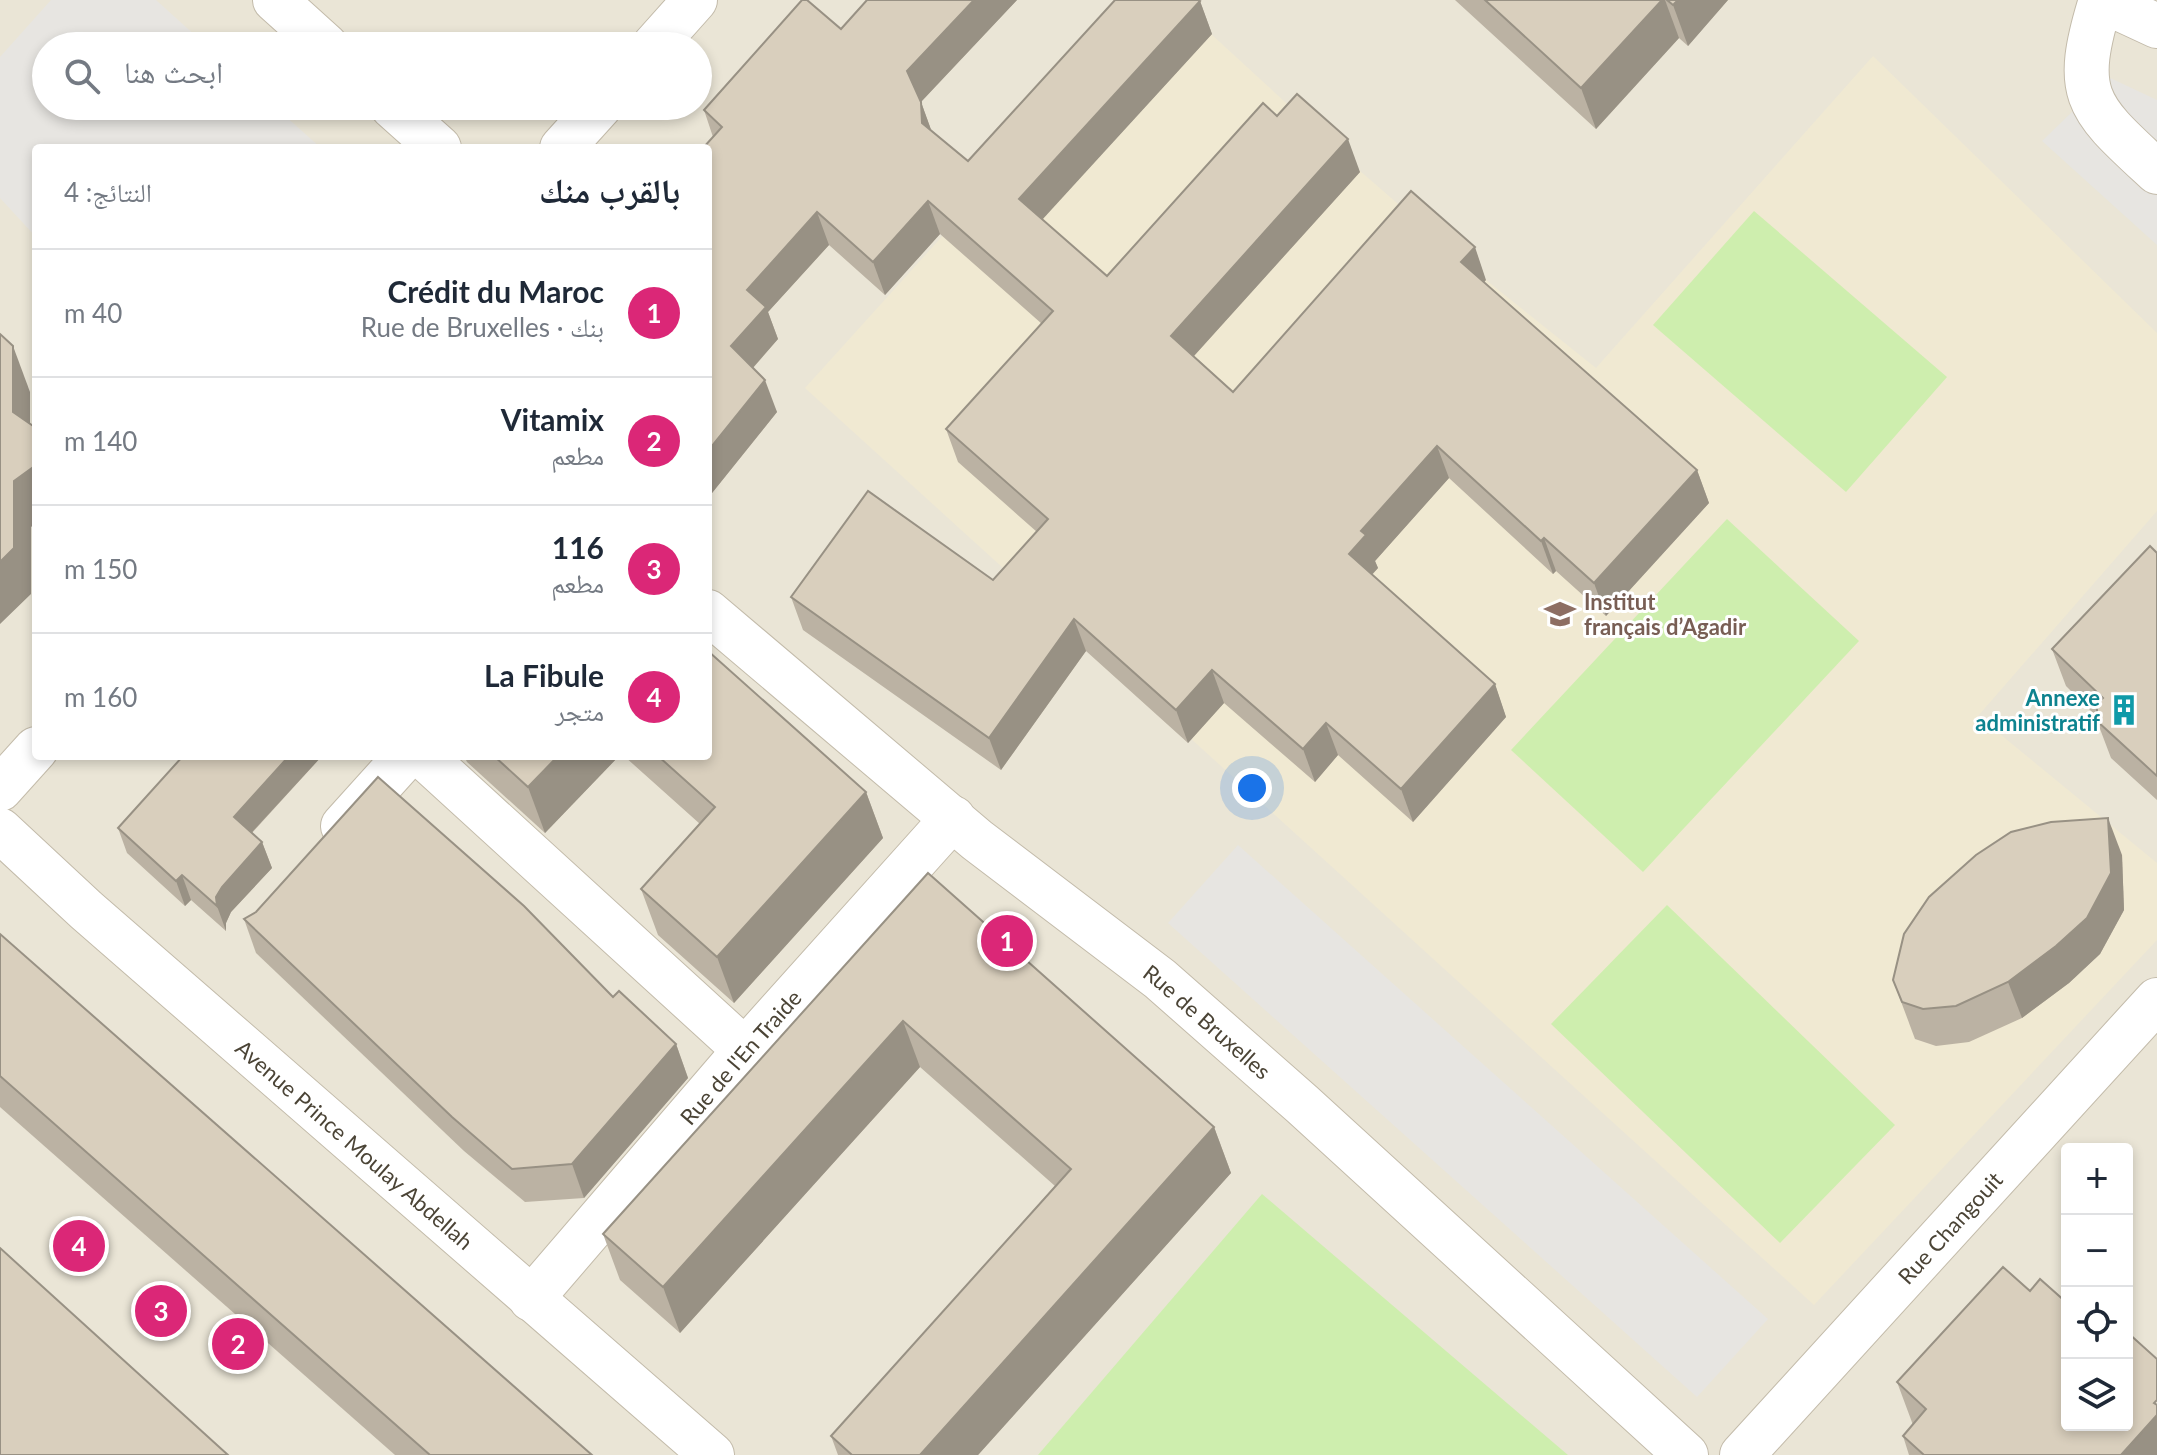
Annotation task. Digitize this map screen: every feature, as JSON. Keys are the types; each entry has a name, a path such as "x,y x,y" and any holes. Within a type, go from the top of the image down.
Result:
{"street":[{"path":"275,0 310,32"},
{"path":"666,32 695,0"},
{"path":"2157,26 2101,0 2091,32 2086,89 2105,124 2157,172"},
{"path":"408,120 435,144"},
{"path":"566,144 587,120"},
{"name":"Rue de Bruxelles","path":"712,615 977,840 1160,979 1302,1104 1686,1455"},
{"path":"0,789 32,753"},
{"path":"313,860 402,760"},
{"path":"427,760 745,1050"},
{"name":"Rue de l'En Traide","path":"531,1299 745,1050 953,818"},
{"name":"Avenue Prince Moulay Abdellah","path":"0,830 86,910 712,1455"},
{"name":"Rue Changouit","path":"1742,1455 2157,1000"}],"shaded area":[{"path":"0,0 2157,0 2157,1455 0,1455"},
{"path":"51,0 156,0 191,32 32,32 32,120 290,120 317,144 32,144 32,233 0,198 0,57"},
{"name":"Institut français d’Agadir","path":"1156,0 1174,0 1360,171 1486,280 1596,368 1873,56 2157,333 2157,511 1978,716 2157,863 2157,940 1814,1305 805,388"},
{"path":"2108,77 2157,100 2157,245 2042,141"},
{"path":"1238,845 1768,1319 1697,1397 1168,923"}],"green space":[{"path":"1754,211 1947,377 1846,492 1653,325"},
{"path":"1727,519 1859,641 1643,872 1511,750"},
{"path":"1667,905 1895,1125 1780,1243 1551,1024"},
{"path":"1262,1194 1568,1455 1038,1455"}],"building":[{"path":"802,0 807,0 841,29 867,0 974,0 907,71 921,102 922,123 968,161 1115,0 1198,0 1019,199 1107,276 1263,103 1277,116 1297,94 1348,139 1171,336 1233,392 1411,191 1475,247 1461,262 1697,470 1594,583 1544,538 1541,541 1437,446 1361,531 1366,535 1349,554 1495,684 1401,789 1326,723 1303,749 1212,670 1176,710 1074,619 989,738 791,597 868,491 993,580 1048,519 946,429 1053,311 928,201 873,262 817,212 747,290 766,307 731,346 765,380 712,446 712,144 707,144 722,127 712,118 712,101"},
{"path":"1485,0 1662,0 1581,88"},
{"path":"0,334 13,346 13,412 32,425 32,468 14,481 14,548 0,562"},
{"name":"Annexe administratif","path":"2150,546 2157,553 2157,776 2097,721 2097,704 2103,698 2052,649"},
{"path":"712,655 866,792 717,957 641,889 715,807 662,760 712,760"},
{"path":"179,760 285,760 234,817 262,842 222,887 216,897 217,906 182,875 176,881 118,828"},
{"path":"498,760 554,760 528,787"},
{"path":"378,777 524,906 613,997 619,991 676,1044 572,1164 512,1169 452,1117 244,919 256,912"},
{"path":"2108,818 2111,873 2087,918 2056,946 2008,982 1956,1006 1923,1009 1902,1002 1893,980 1904,934 1929,897 1976,855 2011,832 2051,822"},
{"path":"928,873 1214,1127 920,1455 852,1455 831,1436 1071,1169 903,1021 663,1287 603,1234"},
{"path":"0,934 592,1455 430,1455 0,1076"},
{"path":"0,1248 228,1455 0,1455"},
{"path":"2003,1267 2030,1291 2040,1279 2061,1298 2061,1431 2133,1431 2133,1337 2157,1359 2157,1400 2154,1403 2157,1405 2157,1415 2121,1455 1924,1455 1903,1436 1926,1409 1897,1382"}],"place":[{"name":"Institut français d’Agadir","path":"1560,614"},
{"name":"Annexe administratif","path":"2124,710"},
{"name":"Crédit du Maroc","path":"1007,941"},
{"name":"La Fibule","path":"79,1246"},
{"name":"116","path":"161,1311"},
{"name":"Vitamix","path":"238,1344"}]}
